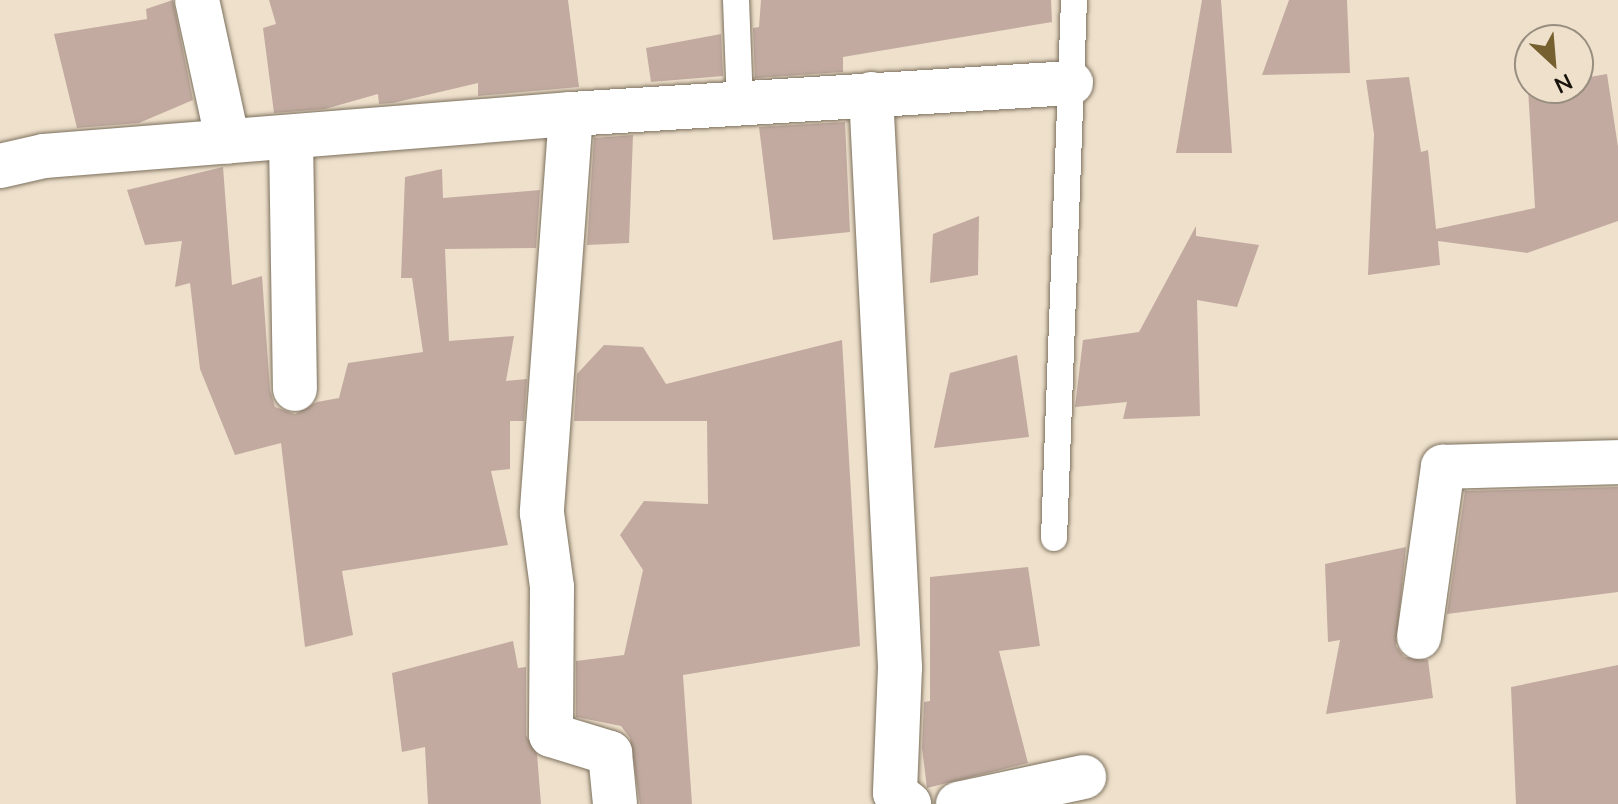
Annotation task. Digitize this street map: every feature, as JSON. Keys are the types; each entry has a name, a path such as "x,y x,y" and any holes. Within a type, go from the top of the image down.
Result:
{"street":[{"path":"197,0 228,142"},
{"path":"0,166 44,156 571,114 1071,83"},
{"path":"871,94 900,667 895,793 909,804"},
{"path":"571,114 542,513 552,587 551,735 610,753 615,804"},
{"path":"291,138 295,389"},
{"path":"1419,637 1443,467 1618,462"},
{"path":"958,804 1084,777"}],"lane":[{"path":"736,0 740,102"},
{"path":"1054,538 1074,0"}],"building":[{"path":"173,0 193,100 139,123 77,128 54,34 147,19 146,9"},
{"path":"269,0 568,0 579,87 478,96 478,83 393,103 379,104 378,94 325,109 274,113 263,28 276,24"},
{"path":"761,0 1051,0 1052,22 843,57 843,72 755,78 753,28 759,27"},
{"path":"1202,0 1221,0 1232,153 1176,153"},
{"path":"1289,0 1347,0 1350,73 1262,75"},
{"path":"721,34 723,76 651,82 646,48"},
{"path":"1607,74 1618,147 1618,221 1527,253 1438,241 1440,265 1368,275 1374,134 1366,80 1409,77 1421,152 1428,150 1436,229 1535,208 1529,104 1594,104 1594,76"},
{"path":"845,122 850,232 773,240 759,127"},
{"path":"633,135 629,243 587,245 594,138"},
{"path":"223,167 232,285 262,276 270,390 275,407 295,414 317,402 339,398 348,363 423,352 412,278 401,278 405,177 442,169 443,198 540,190 536,248 445,249 449,341 514,336 506,381 527,379 524,421 510,421 510,469 491,471 508,545 342,571 353,635 305,647 281,443 235,455 200,369 190,283 175,287 182,241 145,245 127,190"},
{"path":"979,216 978,275 930,283 933,234"},
{"path":"1196,226 1196,236 1259,245 1237,307 1197,300 1200,416 1123,419 1127,402 1075,407 1083,340 1139,332"},
{"path":"842,340 860,646 683,675 692,804 640,804 630,738 621,726 576,717 576,661 624,655 643,570 620,535 644,501 708,504 707,421 574,421 577,374 604,345 643,347 666,384"},
{"path":"1017,355 1029,437 934,448 950,373"},
{"path":"1618,487 1618,592 1447,614 1465,491"},
{"path":"1406,547 1396,646 1404,657 1428,660 1433,698 1326,714 1340,640 1328,642 1325,564"},
{"path":"1028,567 1040,646 999,651 1028,763 927,788 922,748 924,702 930,701 930,577"},
{"path":"513,641 518,668 526,667 526,735 537,754 541,804 428,804 425,747 402,752 392,673"},
{"path":"1618,665 1618,804 1516,804 1511,687"}]}
